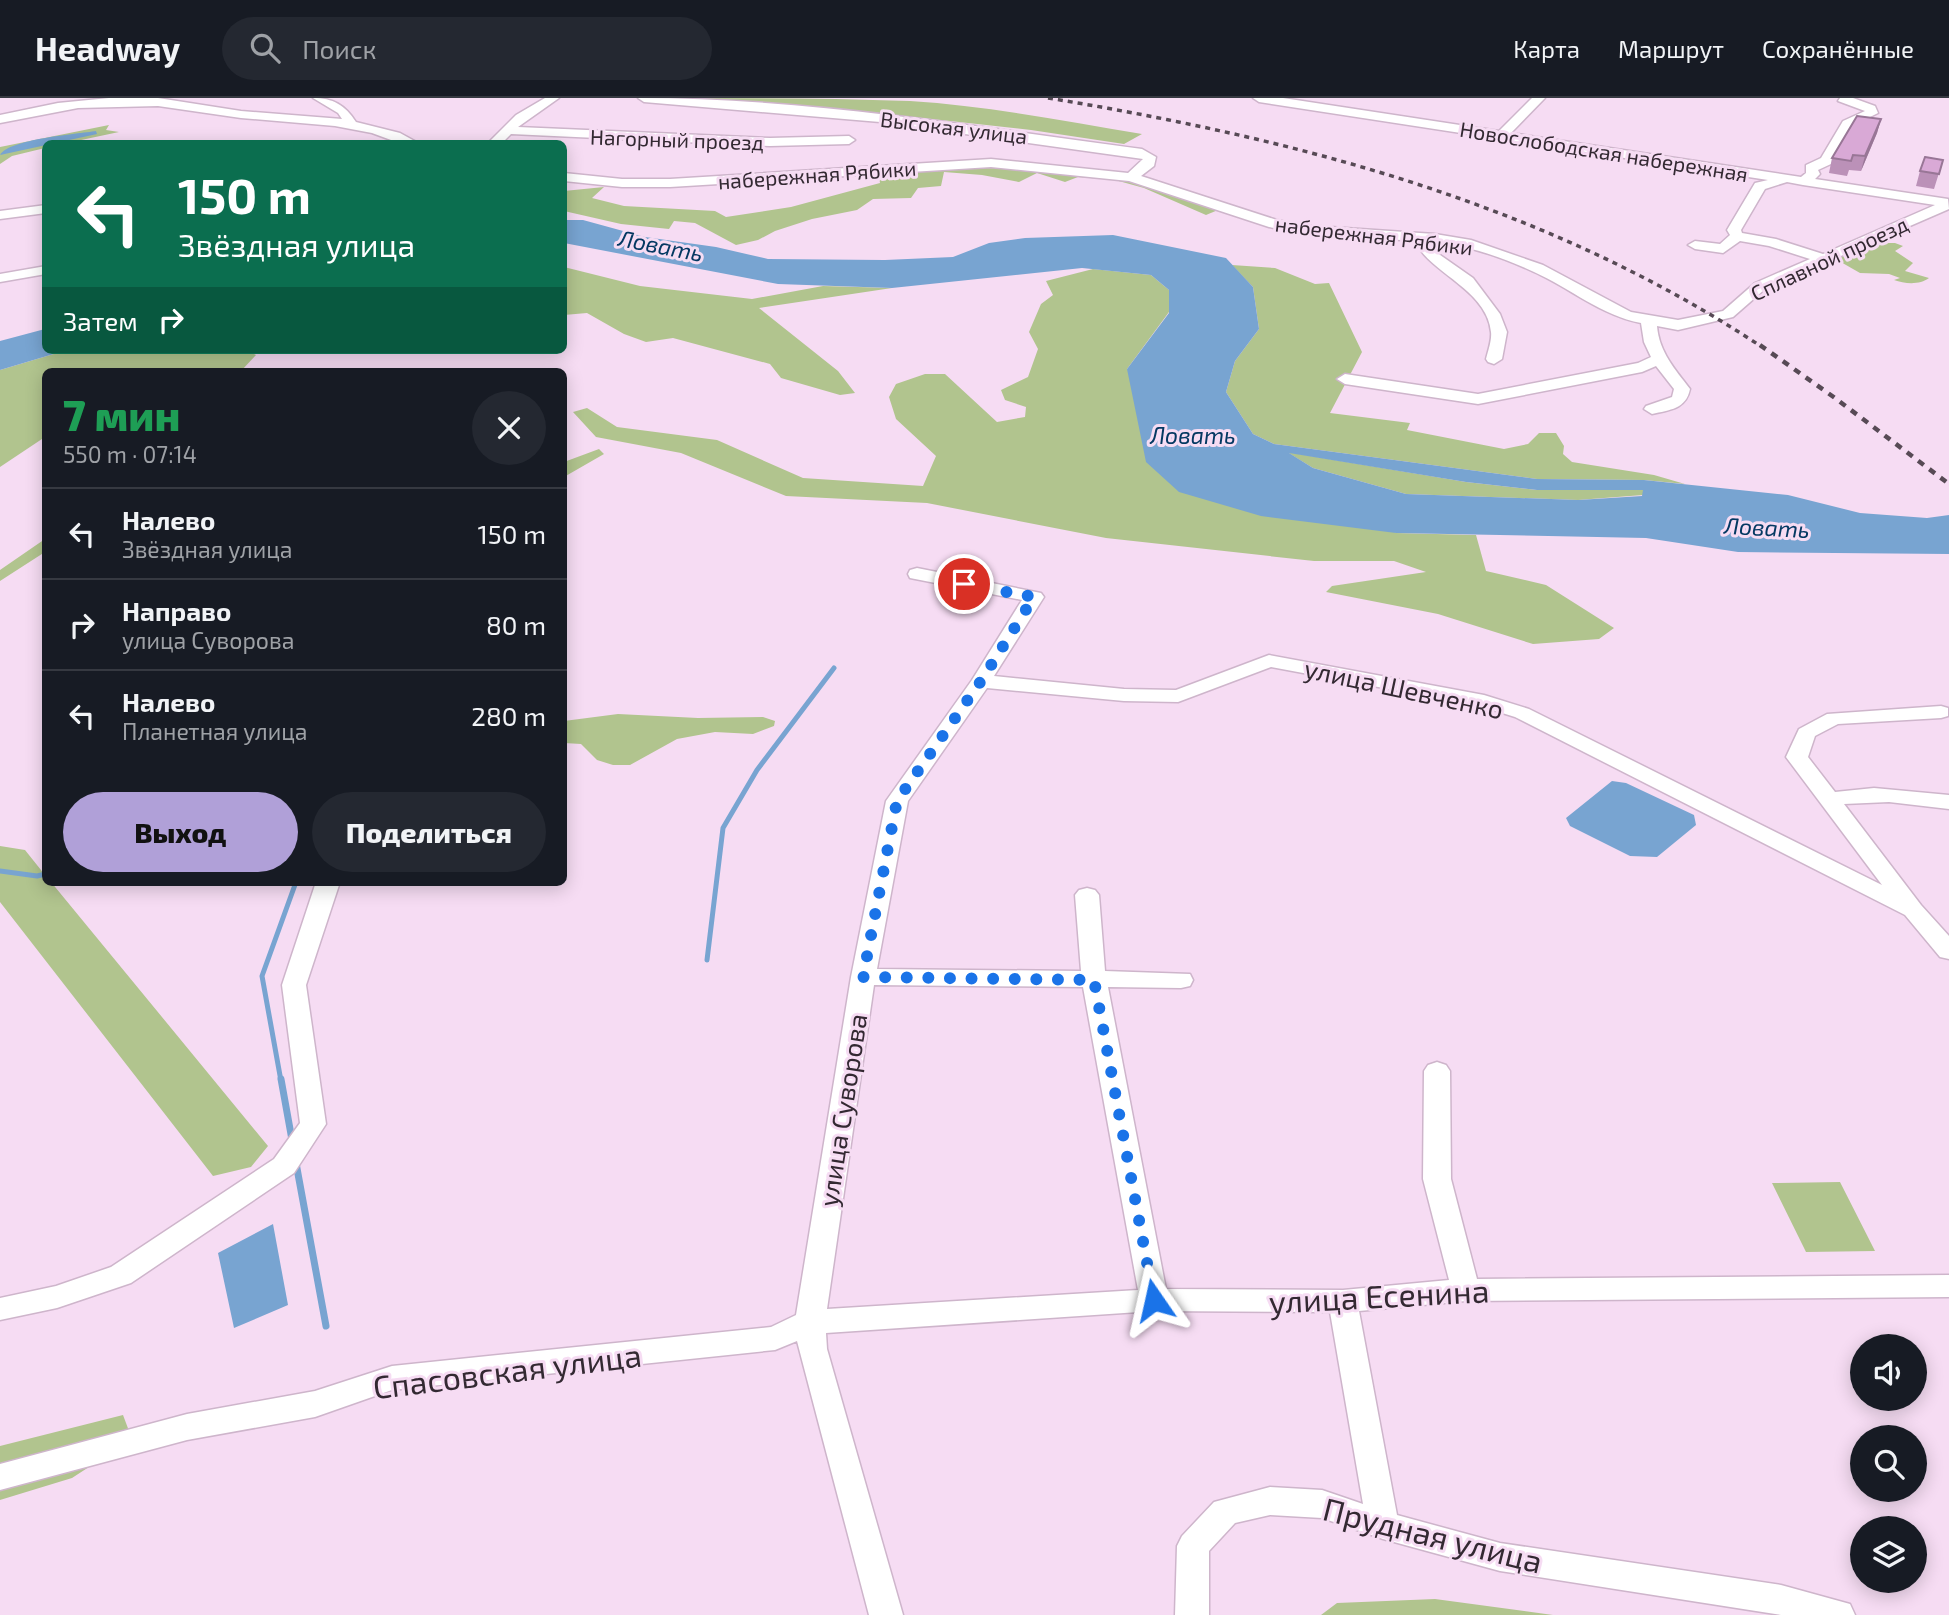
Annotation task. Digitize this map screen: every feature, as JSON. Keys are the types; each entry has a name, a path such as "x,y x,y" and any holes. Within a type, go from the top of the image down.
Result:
{"street":[{"path":"319,98 343,111 351,124"},
{"path":"496,140 505,130 554,98"},
{"name":"Высокая улица","path":"644,98 845,115 1015,134 1142,153 1150,157 1149,163 1131,177"},
{"name":"Новослободская набережная","path":"1259,98 1949,204"},
{"path":"1501,136 1539,98"},
{"path":"1803,181 1813,174 1811,168 1826,161 1847,124 1872,113 1871,109 1862,105 1844,101 1847,98"},
{"path":"0,119 65,105 136,101 218,113 351,124 401,140"},
{"path":"845,115 853,156"},
{"name":"Нагорный проезд","path":"505,130 770,142 853,156"},
{"name":"набережная Рябики","path":"567,177 654,183 853,156 1004,163 1131,177 1274,224 1300,229 1420,237 1466,243 1502,253 1538,268 1627,316 1649,322 1678,325 1714,319"},
{"path":"1737,236 1734,230 1760,186 1786,179"},
{"name":"Сплавной проезд","path":"1714,319 1728,314 1760,286 1949,204"},
{"path":"0,215 42,209"},
{"path":"1695,244 1723,249 1737,236"},
{"path":"1737,236 1771,242 1822,258"},
{"path":"1420,237 1427,252 1468,281 1492,314 1499,332 1494,359"},
{"path":"0,278 42,271"},
{"path":"1649,322 1649,332 1658,360 1682,389 1680,399 1652,409"},
{"path":"1345,379 1479,399 1642,367 1658,360"},
{"name":"улица Суворова","path":"886,1615 812,1349 810,1322 863,977 897,801 981,681 1034,597 918,574"},
{"name":"улица Шевченко","path":"981,681 1124,695 1178,696 1269,661 1484,701 1522,713 1913,910"},
{"name":"улица Шевченко","path":"1941,712 1834,718 1806,733 1797,757 1913,910 1949,951"},
{"path":"1829,800 1850,794 1882,794 1949,802"},
{"path":"0,1309 57,1297 121,1275 284,1166 313,1124 294,985 327,886"},
{"path":"1087,895 1094,980 1154,1300"},
{"path":"863,977 1181,981"},
{"path":"1437,1072 1437,1179 1466,1290"},
{"name":"улица Есенина","path":"810,1322 1154,1300 1343,1301 1466,1290 1949,1286"},
{"path":"1343,1301 1383,1525"},
{"name":"Спасовская улица","path":"0,1477 187,1427 315,1404 392,1378 775,1338 810,1322"},
{"name":"Прудная улица","path":"1192,1615 1193,1546 1225,1512 1270,1501 1322,1504 1383,1525 1500,1557 1781,1600 1838,1615"}],"green space":[{"path":"644,98 939,103 1142,134 1124,144 1031,130 841,109"},
{"path":"109,125 106,130 119,132 81,140 42,140 42,149 12,156 0,164 0,147"},
{"path":"988,164 1126,179 1218,210 1206,215 1144,188 1115,180 1078,177 1065,182 1037,173 1019,182 944,172 941,186 918,188 911,198 873,199 857,210 812,219 775,231 758,240 736,245 695,223 674,221 669,229 621,224 567,212 567,191 604,187 592,198 624,206 715,211 726,217 791,207 880,183 878,172"},
{"path":"1875,243 1895,243 1903,246 1895,251 1913,263 1905,271 1929,278 1917,283 1903,282 1894,280 1900,278 1889,274 1860,273 1832,257"},
{"path":"1232,265 1275,268 1315,284 1329,283 1362,352 1330,413 1410,423 1407,430 1504,449 1528,444 1539,433 1556,433 1564,446 1563,454 1572,462 1654,475 1685,484 1644,480 1537,479 1274,444 1253,434 1226,392 1235,361 1259,329 1253,287"},
{"path":"567,268 640,286 752,299 823,286 892,288 759,308 838,371 855,393 840,395 781,378 770,364 673,338 646,342 624,334 587,313 567,315"},
{"path":"1093,269 1151,275 1169,290 1169,312 1127,369 1396,533 1476,535 1486,571 1546,585 1614,628 1599,639 1533,644 1438,614 1326,592 1332,586 1426,572 1394,561 1314,561 1106,538 927,503 786,496 681,453 596,437 573,412 587,408 617,427 717,440 803,478 923,486 936,456 896,419 889,397 896,384 925,374 945,374 997,422 1025,417 1026,407 1005,400 1001,390 1028,377 1038,349 1029,332 1041,304 1053,295 1046,281"},
{"path":"54,354 256,355 244,368 42,368 42,439 0,467 0,370"},
{"path":"599,449 604,454 567,475 567,461"},
{"path":"1287,452 1466,482 1537,490 1643,490 1643,495 1578,500 1406,494 1313,468"},
{"path":"42,541 42,554 0,581 0,570"},
{"path":"618,714 698,718 763,717 775,721 774,726 753,734 715,732 677,739 630,765 613,765 597,760 581,744 567,743 567,721"},
{"path":"0,846 25,850 42,871 42,886 54,886 268,1146 251,1167 213,1176 0,902"},
{"path":"1840,1182 1875,1251 1806,1252 1772,1183"},
{"path":"123,1415 132,1439 72,1478 0,1500 0,1446"},
{"path":"1435,1599 1553,1615 1321,1615 1337,1603"}],"water":[{"path":"96,131 97,134 69,140 42,140 42,146 0,155 16,145 60,136"},
{"name":"Ловать","path":"567,220 583,220 645,237 716,247 768,259 885,260 953,257 989,243 1025,238 1113,235 1226,258 1253,287 1259,329 1235,361 1226,392 1253,434 1274,444 1537,479 1644,480 1788,495 1860,513 1927,518 1949,515 1949,554 1738,552 1646,538 1396,533 1261,516 1179,492 1146,462 1127,369 1169,313 1169,290 1151,275 1082,268 892,288 778,284 567,244","holes":["1289,453 1466,482 1537,490 1643,490 1642,496 1578,500 1406,494 1313,468"]},
{"path":"42,330 42,354 54,354 0,370 0,341"},
{"path":"1612,781 1626,783 1694,815 1696,825 1657,857 1630,856 1570,826 1566,818"},
{"path":"273,1224 288,1305 234,1328 218,1253"}],"building":[{"path":"1857,116 1881,119 1865,156 1853,155 1851,161 1832,158"},
{"path":"1925,157 1943,160 1939,174 1920,171"}],"waterway":[{"path":"707,960 723,828 757,770 834,668"},
{"path":"0,871 42,875"},
{"path":"281,1081 262,976 295,886"},
{"path":"281,1079 292,1140"},
{"path":"296,1163 326,1326"}],"railway":[{"path":"1048,98 1235,134 1328,157 1419,185 1508,217 1595,254 1680,297 1762,347"},
{"path":"1760,345 1949,484"}],"route":[{"path":"964,584 1034,597 981,681 897,801 863,977 1094,980 1154,1300"}]}
